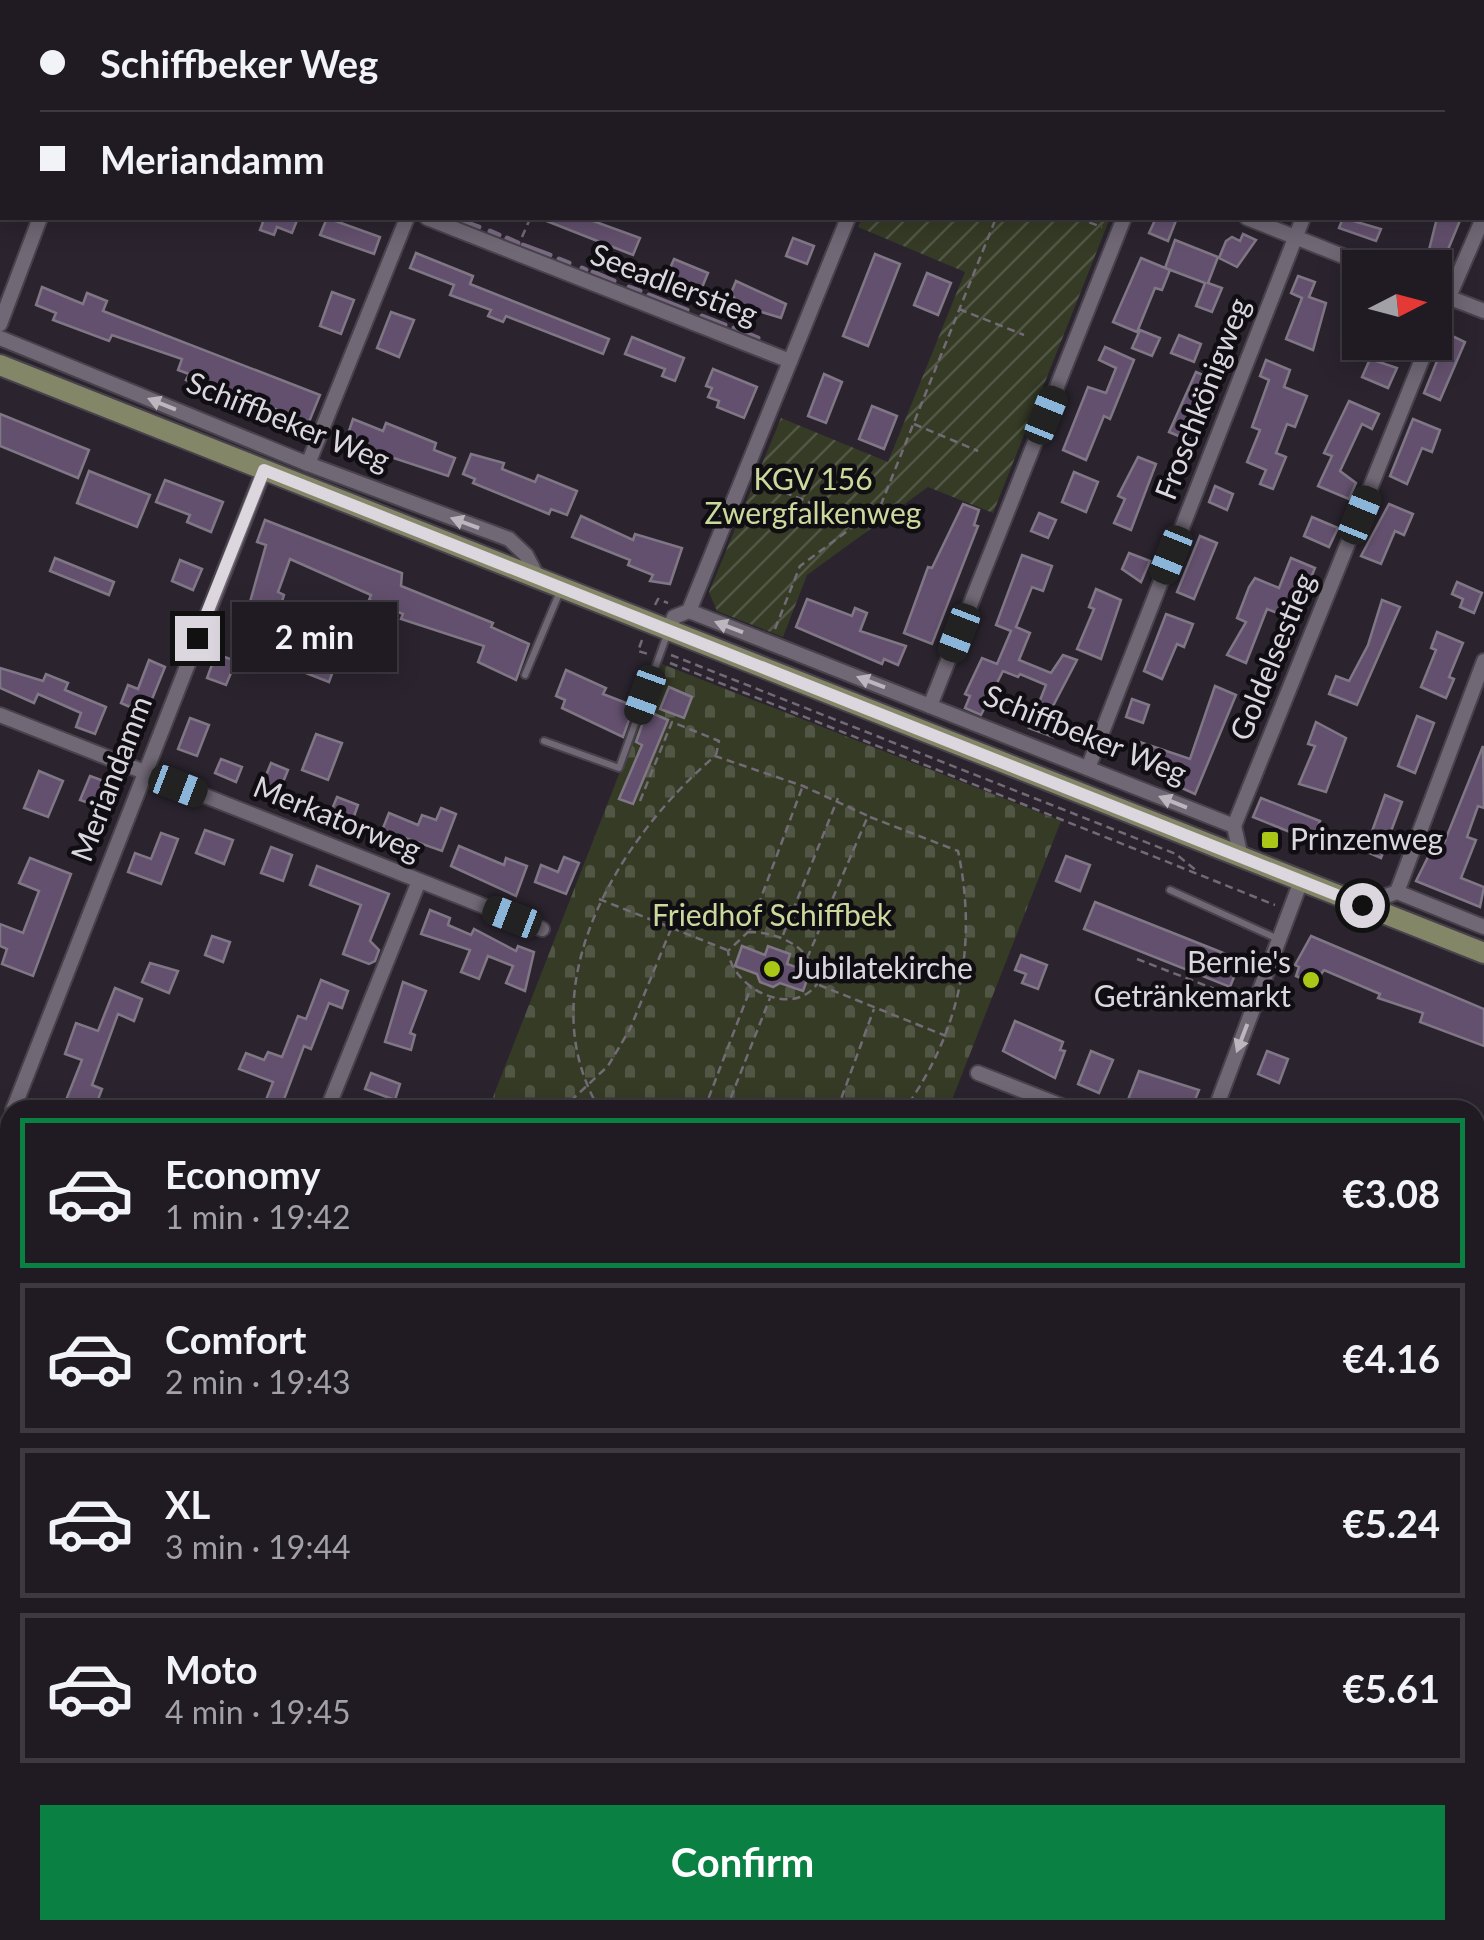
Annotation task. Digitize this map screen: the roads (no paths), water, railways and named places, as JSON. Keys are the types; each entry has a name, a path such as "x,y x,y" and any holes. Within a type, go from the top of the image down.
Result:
{"main road":[{"name":"Schiffbeker Weg","path":"0,366 562,588 663,646 1241,857 1484,954"}],"street":[{"path":"0,324 39,220"},
{"path":"308,464 405,220"},
{"name":"Seeadlerstieg","path":"431,220 516,253 589,274 614,291 790,361"},
{"path":"663,646 674,617 689,611 847,220"},
{"path":"930,706 1123,220"},
{"path":"1252,220 1342,255"},
{"name":"Froschkönigweg","path":"1088,768 1302,220"},
{"path":"1482,220 1452,299 1484,311"},
{"name":"Schiffbeker Weg","path":"0,338 308,464 509,539 526,555 538,579"},
{"name":"Goldelsestieg","path":"1234,826 1422,360"},
{"name":"Meriandamm","path":"18,1100 264,470"},
{"name":"Schiffbeker Weg","path":"689,611 1234,826"},
{"path":"1397,892 1484,660"},
{"name":"Merkatorweg","path":"0,715 542,929"},
{"path":"1234,826 1241,857"},
{"path":"1219,1100 1302,881"},
{"path":"331,1100 419,882"},
{"path":"1362,905 1397,892 1484,927"},
{"path":"978,1072 1047,1100"}],"lane":[{"path":"525,675 562,588"},
{"path":"544,741 618,768 663,646"},
{"path":"1170,890 1280,939"}],"waterway":[{"path":"460,220 479,227"},
{"path":"490,231 499,235"},
{"path":"507,238 518,243"},
{"path":"523,245 550,255"},
{"path":"559,259 569,263"},
{"path":"582,268 586,270"},
{"path":"593,272 614,281"},
{"path":"629,287 640,291"},
{"path":"649,295 687,310"},
{"path":"702,316 725,325"},
{"path":"734,328 758,338"}],"place":[{"name":"Prinzenweg","path":"1270,840"},
{"name":"Jubilatekirche","path":"772,969"},
{"name":"Bernie's Getränkemarkt","path":"1311,980"}],"park label":[{"name":"KGV 156 Zwergfalkenweg","path":"813,497"},
{"name":"Friedhof Schiffbek","path":"772,916"}]}
